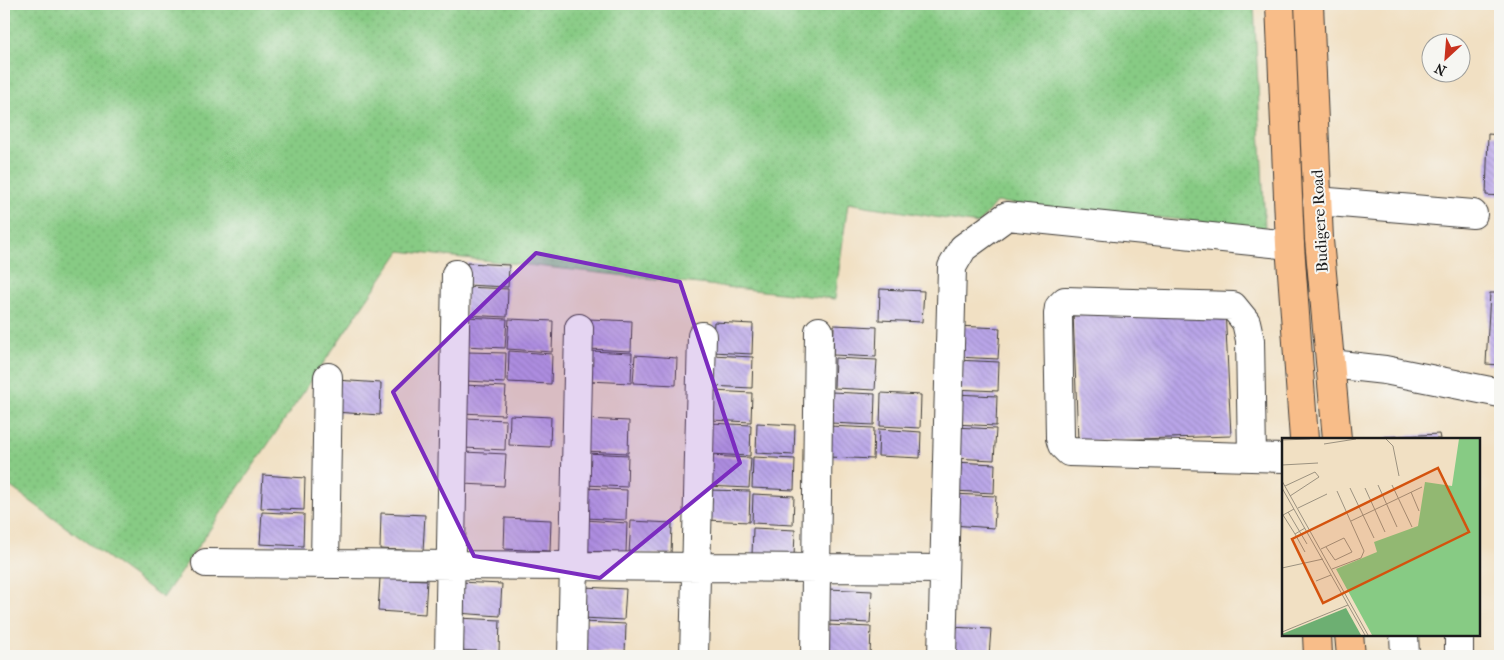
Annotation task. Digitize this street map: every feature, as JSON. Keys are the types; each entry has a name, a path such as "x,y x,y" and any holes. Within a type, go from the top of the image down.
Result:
{"main road":[{"name":"Budigere Road","path":"1280,4 1290,245 1304,438"},
{"name":"Budigere Road","path":"1309,4 1319,240 1337,438"},
{"path":"1317,635 1318,656"},
{"path":"1349,635 1351,656"}],"street":[{"path":"1318,201 1472,214"},
{"path":"942,656 952,266 963,248 1006,216 1290,245"},
{"path":"450,656 456,274"},
{"path":"1252,456 1250,340 1246,322 1233,306 1065,301 1059,307 1060,438 1062,445 1070,452 1282,458"},
{"path":"572,656 579,328"},
{"path":"815,656 819,331"},
{"path":"694,656 702,336"},
{"path":"1331,364 1385,370 1500,393"},
{"path":"325,564 328,378"},
{"path":"206,563 944,569"},
{"path":"1404,635 1405,656"},
{"path":"1459,635 1460,656"}],"highlighted area":[{"path":"536,253 680,282 740,463 600,578 474,556 393,392"}],"green space":[{"path":"4,4 1254,4 1265,228 996,202 978,224 848,203 835,299 400,251 163,598 4,482"}],"building":[{"path":"1488,134 1500,135 1500,196 1486,195"},
{"path":"467,263 509,265 508,287 466,285"},
{"path":"466,287 508,289 507,317 465,315"},
{"path":"880,289 924,291 922,322 879,320"},
{"path":"1490,293 1500,293 1500,365 1486,364"},
{"path":"1225,307 1231,436 1078,441 1073,313"},
{"path":"465,317 507,319 505,348 464,346"},
{"path":"509,319 553,321 552,352 507,349"},
{"path":"589,319 632,321 631,351 588,349"},
{"path":"714,322 753,324 752,354 712,352"},
{"path":"834,325 877,327 876,357 833,355"},
{"path":"957,326 1000,328 998,359 956,357"},
{"path":"509,351 552,354 551,384 508,382"},
{"path":"590,351 632,353 631,383 589,381"},
{"path":"467,352 506,353 505,383 466,381"},
{"path":"635,355 677,358 676,385 633,383"},
{"path":"711,355 753,357 752,388 710,386"},
{"path":"835,358 877,360 875,390 834,388"},
{"path":"956,360 999,362 998,391 954,389"},
{"path":"336,380 381,383 380,415 334,412"},
{"path":"463,385 506,387 504,415 462,413"},
{"path":"713,391 752,393 751,422 711,420"},
{"path":"831,392 875,394 874,425 830,423"},
{"path":"881,393 921,395 920,428 880,426"},
{"path":"955,394 997,396 996,426 953,424"},
{"path":"510,415 551,417 550,447 509,445"},
{"path":"465,418 506,420 505,450 464,448"},
{"path":"586,419 629,421 628,453 584,451"},
{"path":"710,423 751,425 750,456 709,454"},
{"path":"757,423 795,425 794,455 756,453"},
{"path":"829,426 874,428 873,459 828,457"},
{"path":"953,427 996,429 994,460 952,458"},
{"path":"879,429 921,432 920,458 878,456"},
{"path":"1439,434 1440,438 1385,438"},
{"path":"464,452 506,454 504,486 463,484"},
{"path":"586,453 628,455 627,487 585,485"},
{"path":"708,456 751,458 749,488 707,486"},
{"path":"753,457 795,459 794,490 752,488"},
{"path":"954,462 995,464 994,493 953,491"},
{"path":"263,475 305,478 304,510 261,508"},
{"path":"586,488 627,490 626,520 585,518"},
{"path":"707,490 750,491 749,522 706,520"},
{"path":"753,494 794,496 793,525 752,523"},
{"path":"953,494 996,496 994,528 952,525"},
{"path":"262,512 304,514 303,546 260,544"},
{"path":"381,513 425,515 423,551 380,549"},
{"path":"505,518 551,520 550,551 504,549"},
{"path":"586,520 627,523 626,553 585,551"},
{"path":"631,521 672,523 671,555 629,553"},
{"path":"753,528 795,530 794,557 752,555"},
{"path":"380,578 427,580 425,614 378,611"},
{"path":"459,582 502,584 500,616 457,613"},
{"path":"583,587 626,589 624,620 582,618"},
{"path":"828,589 872,591 870,623 826,621"},
{"path":"458,618 500,620 499,652 457,650"},
{"path":"583,622 626,624 625,654 581,651"},
{"path":"828,625 871,627 870,656 826,656"},
{"path":"950,627 991,629 989,656 948,656"}]}
